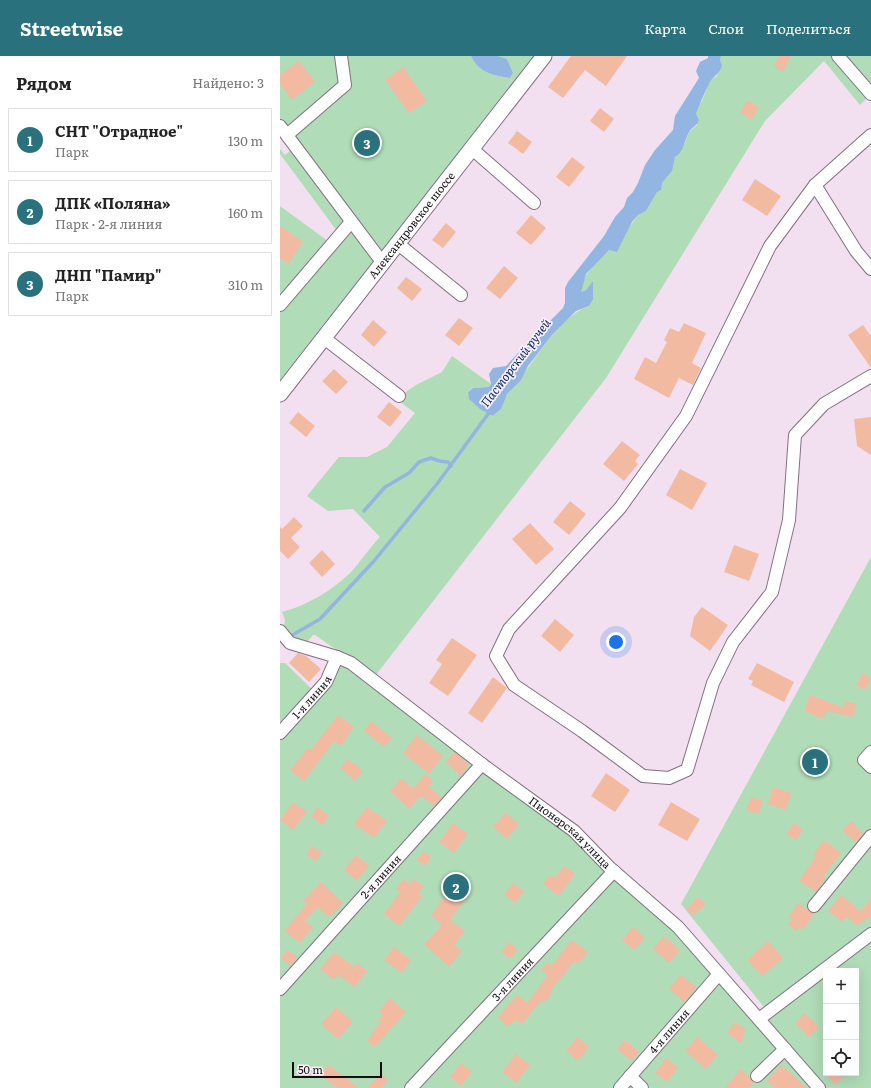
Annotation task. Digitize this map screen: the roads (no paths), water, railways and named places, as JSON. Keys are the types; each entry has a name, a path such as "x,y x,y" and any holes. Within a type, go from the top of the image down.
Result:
{"street":[{"path":"341,56 345,85 284,130 382,262"},
{"name":"Александровское шоссе","path":"280,394 397,242 544,56"},
{"path":"838,56 871,94"},
{"path":"871,135 815,185 770,246 686,416 620,508 509,629 496,656 514,685 582,731 642,776 669,778 687,770 713,683 733,642 772,592 789,520 795,435 824,404 871,376"},
{"path":"471,148 534,203"},
{"path":"815,185 856,251 871,269"},
{"path":"280,305 351,222"},
{"path":"397,242 461,295"},
{"path":"324,338 399,396"},
{"name":"Пионерская улица","path":"281,632 290,643 337,657 351,663 482,764 574,831 614,871 678,927 819,1088"},
{"name":"1-я линия","path":"280,733 326,682 337,657"},
{"path":"871,752 864,760 871,767"},
{"name":"2-я линия","path":"280,989 482,764"},
{"path":"814,906 871,836"},
{"name":"3-я линия","path":"412,1088 614,871"},
{"path":"759,1019 871,934"},
{"name":"4-я линия","path":"620,1088 719,974"},
{"path":"757,1076 785,1049"},
{"path":"630,1076 642,1088"}],"water":[{"path":"471,56 498,56 507,59 513,73 510,78 497,76 482,70 474,62"},
{"path":"708,56 721,56 720,61 722,65 710,81 701,102 696,114 699,120 689,132 682,149 675,157 672,171 662,183 661,190 657,192 646,211 638,215 632,222 617,252 609,250 586,274 581,292 586,290 593,281 593,299 589,306 576,311 552,335 528,366 521,380 507,394 501,409 493,416 480,409 469,399 468,392 473,388 489,387 491,384 489,374 493,368 506,366 519,352 539,339 544,327 563,308 565,303 565,288 568,282 604,236 615,217 624,207 627,198 633,192 645,165 655,150 673,130 675,116 699,78 696,71 700,62 708,58"}],"waterway":[{"name":"Пасторский ручей","path":"289,637 320,619 374,561 437,484 491,410"},
{"path":"364,511 385,487 409,473 419,462 431,458 448,462 451,466"}],"place":[{"name":"ДНП \"Памир\"","path":"367,143"},
{"name":"СНТ \"Отрадное\"","path":"815,762"},
{"name":"ДПК «Поляна»","path":"456,887"}]}
